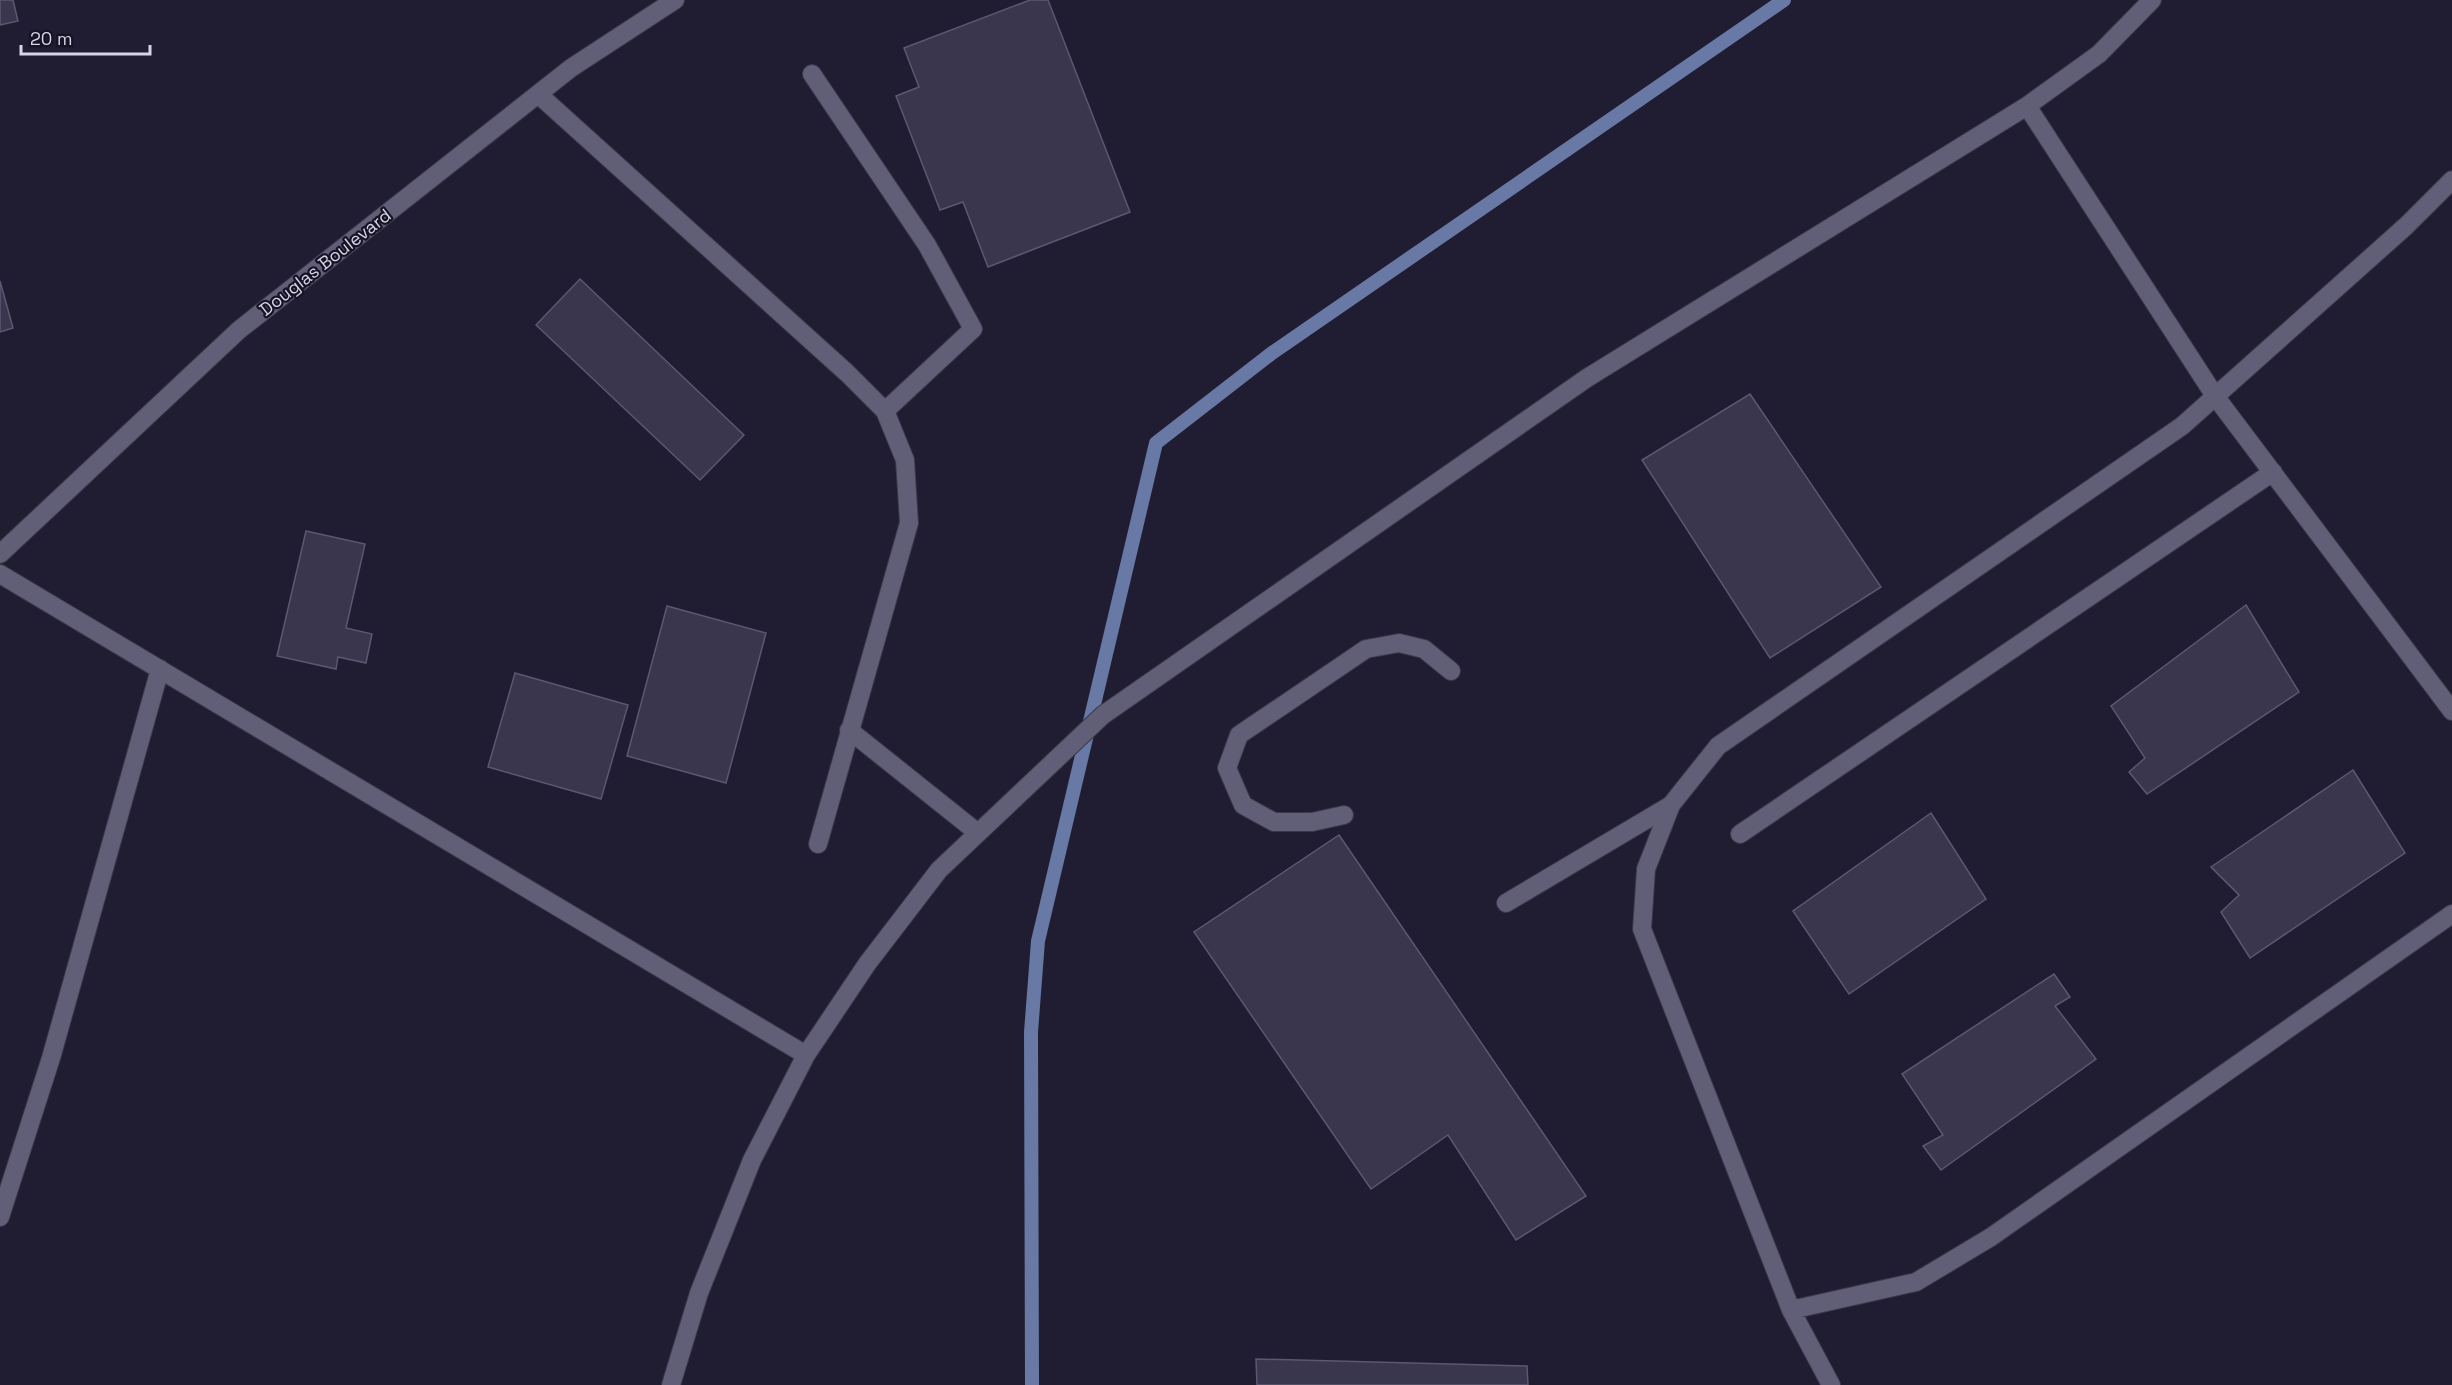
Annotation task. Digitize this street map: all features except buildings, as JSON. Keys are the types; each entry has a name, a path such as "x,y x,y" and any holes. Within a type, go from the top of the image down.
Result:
{"street":[{"name":"Douglas Boulevard","path":"0,554 239,330 571,68 675,0"},
{"path":"671,1385 699,1293 752,1160 806,1055 867,964 939,870 1103,715 1587,378 2027,106 2099,54 2152,0"},
{"path":"812,74 927,245 973,329 885,411"},
{"path":"538,94 847,373 885,411 905,460 909,523 818,844"},
{"path":"2027,106 2215,396 2452,711"},
{"path":"1831,1385 1791,1310 1642,929 1646,869 1671,806 1718,746 2182,426 2406,226 2452,180"},
{"path":"1740,834 2273,472"},
{"path":"0,574 806,1055"},
{"path":"1344,815 1312,822 1274,822 1243,805 1227,768 1239,735 1366,649 1399,643 1424,649 1451,670"},
{"path":"0,1217 51,1058 160,669"},
{"path":"849,730 978,833"},
{"path":"1506,903 1671,806"},
{"path":"1791,1310 1916,1282 1991,1237 2452,914"}],"waterway":[{"path":"1032,1385 1031,1032 1038,941 1156,443 1272,353 1784,0"}]}
